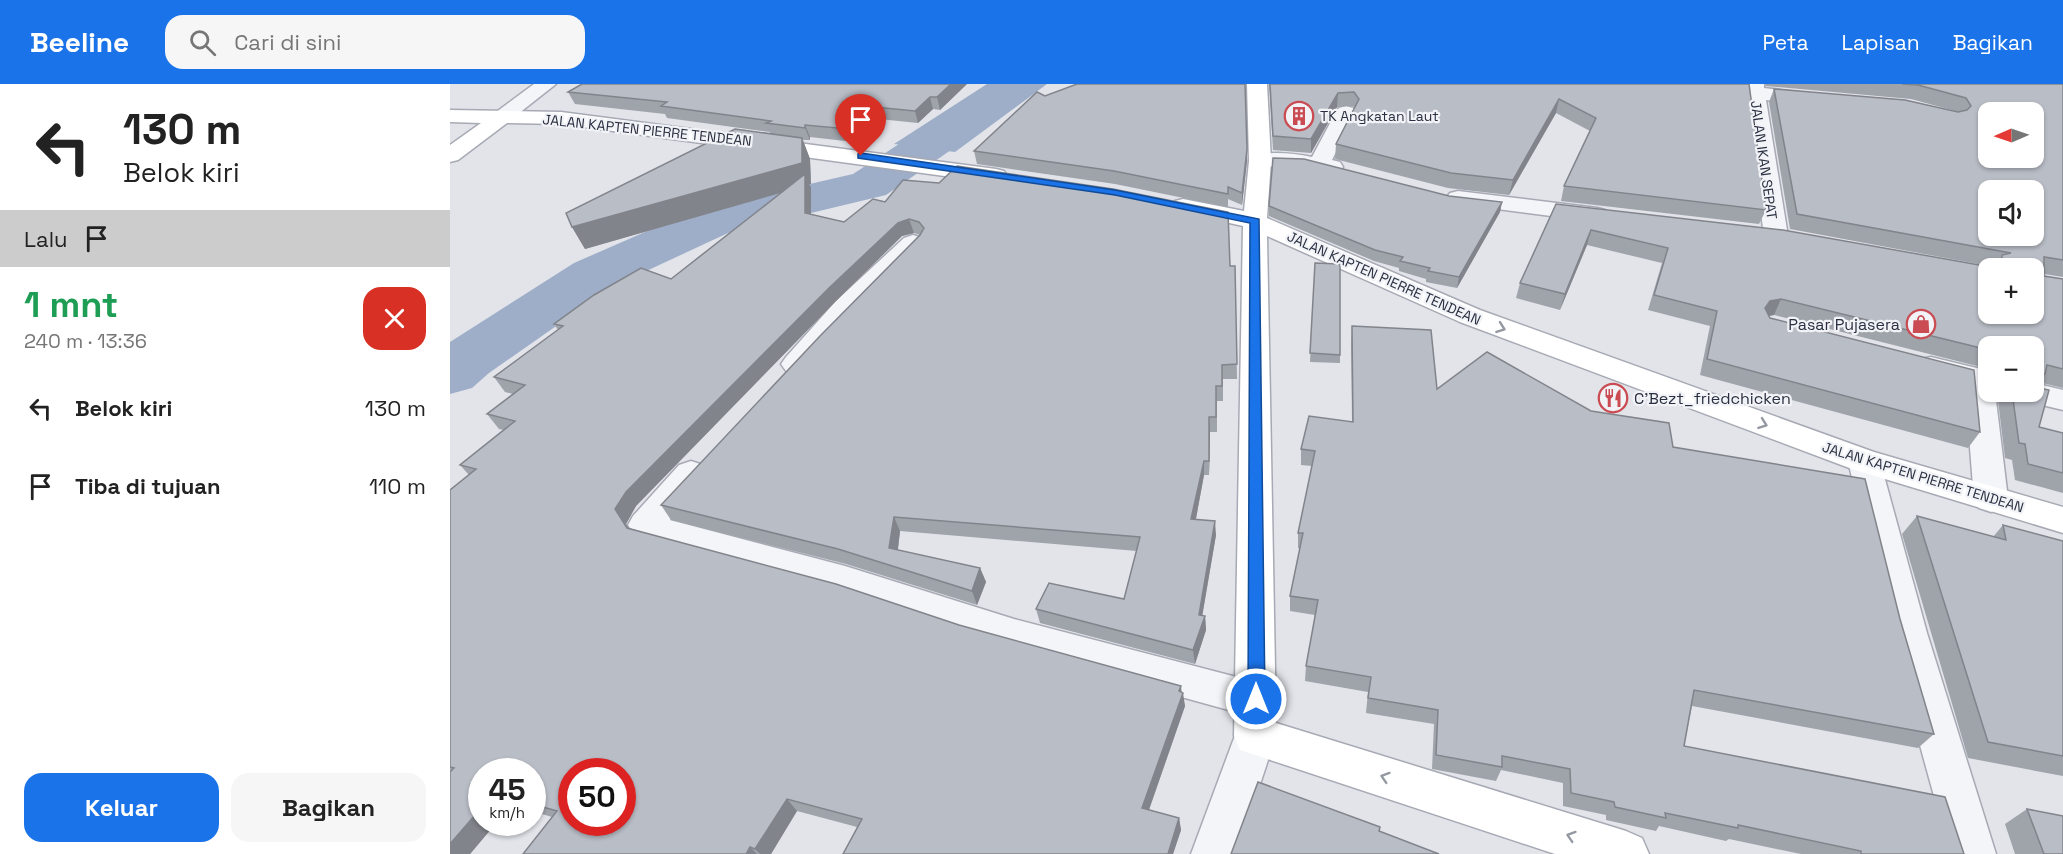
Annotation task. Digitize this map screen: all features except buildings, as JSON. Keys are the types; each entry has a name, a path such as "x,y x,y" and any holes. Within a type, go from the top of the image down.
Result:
{"main road":[{"path":"1257,84 1260,162 1255,221 1256,718 1626,854"},
{"name":"JALAN KAPTEN PIERRE TENDEAN","path":"450,116 561,118 1023,179"},
{"path":"450,156 501,117"},
{"name":"JALAN KAPTEN PIERRE TENDEAN","path":"1165,202 1255,221 1470,316 1864,461 2063,520"}],"street":[{"path":"501,117 546,84"},
{"path":"1754,88 1831,101"},
{"name":"JALAN IKAN SEPAT","path":"1754,88 1775,237"},
{"path":"1319,164 1346,112"},
{"path":"1260,162 1287,159 1351,172"},
{"path":"1437,194 1625,219"},
{"path":"774,387 846,307 913,243"},
{"path":"1910,361 1978,378"},
{"path":"2044,396 2063,400"},
{"path":"1985,402 1991,499"},
{"path":"711,452 650,517 645,525 648,528 845,581 1014,635 1256,718 1214,854"},
{"path":"1864,461 1908,633 1973,854"}],"water":[{"path":"987,84 1047,84 955,152 894,144"}],"waterway":[{"path":"450,374 467,359 593,275 711,222 869,185 1019,84"}],"place":[{"name":"TK Angkatan Laut","path":"1299,116"},
{"name":"Pasar Pujasera","path":"1921,324"},
{"name":"C'Bezt_friedchicken","path":"1613,398"}],"route":[{"path":"861,156 1115,193 1255,221 1256,699"}]}
